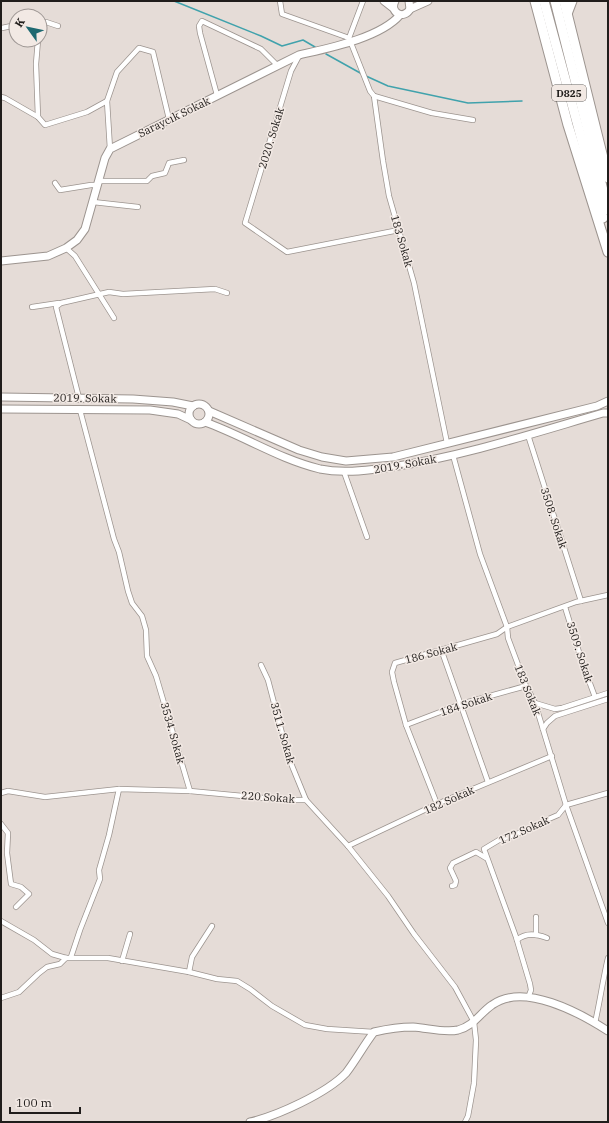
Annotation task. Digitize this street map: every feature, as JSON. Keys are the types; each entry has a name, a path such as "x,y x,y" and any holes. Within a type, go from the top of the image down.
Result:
{"highway":[{"path":"535,1 568,125 605,236 608,252"},
{"name":"D825","path":"544,1 601,182 605,236"},
{"name":"D825","path":"555,1 608,210"},
{"path":"564,1 601,182"},
{"path":"567,14 572,1"},
{"path":"605,236 608,259"}],"street":[{"path":"280,1 282,14 350,40 363,1"},
{"path":"384,1 394,5 396,13 400,15"},
{"path":"409,1 410,9"},
{"name":"Saraycık Sokak","path":"110,149 299,54 326,49 387,26 395,21 400,15 408,13 410,9 428,1"},
{"path":"217,95 200,33 199,26 202,21 261,49 277,65"},
{"path":"48,23 58,26"},
{"path":"2,28 8,27"},
{"name":"183 Sokak","path":"350,40 370,91 374,96 389,196 414,283 447,443"},
{"path":"37,48 36,64 38,117"},
{"path":"1,261 48,256 66,248 76,240 85,229 105,158 110,149 106,102 117,72 139,48 153,52 169,119"},
{"name":"2020. Sokak","path":"299,54 291,71 245,223 287,252 399,230"},
{"path":"374,96 432,113 473,120"},
{"path":"1,97 38,117 45,124 87,112 106,102"},
{"path":"55,183 60,190 98,183 147,181 152,176 164,173 169,163 184,160"},
{"path":"93,202 138,207"},
{"path":"66,248 75,256 114,318"},
{"path":"32,307 61,303 109,292 123,294 215,289 227,293"},
{"path":"61,303 56,307 79,398"},
{"name":"2019. Sokak","path":"1,398 133,399 172,402 193,406 199,403 205,405 209,411 299,450 322,457 346,461 393,457 597,406 608,401"},
{"path":"191,420 190,411 193,406"},
{"name":"2019. Sokak","path":"1,409 150,410 178,414 196,423 205,422 220,428 288,460 320,469 344,472 390,467 453,456 603,413 608,413"},
{"name":"3534. Sokak","path":"80,410 119,552 128,591 132,603 142,616 146,630 147,656 156,676 190,791"},
{"path":"205,422 209,417 209,411"},
{"name":"3508. Sokak","path":"528,435 581,601"},
{"name":"183 Sokak","path":"453,456 480,554 506,627 508,638 526,686 535,704 566,805 608,923"},
{"path":"344,472 367,537"},
{"name":"186 Sokak","path":"437,804 406,725 392,672 396,662 497,634 506,627 581,601 608,595"},
{"name":"3509. Sokak","path":"565,607 582,662 595,697"},
{"path":"441,650 488,782"},
{"name":"3511. Sokak","path":"261,665 268,680 288,756 306,800"},
{"name":"184 Sokak","path":"406,725 460,704 526,686"},
{"path":"535,704 555,709 562,708 608,693"},
{"path":"543,729 555,716 608,699"},
{"name":"182 Sokak","path":"348,846 437,804 552,756"},
{"path":"1,998 19,992 47,967 60,964 69,958 100,879 99,870 109,836 119,789"},
{"name":"220 Sokak","path":"1,793 8,791 45,797 119,789 190,791 284,800 306,800 348,846 388,896 414,934 450,980 474,1022"},
{"name":"172 Sokak","path":"487,859 484,849 498,840 531,829 558,815 566,805 608,793"},
{"path":"1,824 8,833 7,853 11,884 21,887 29,894 16,907"},
{"path":"452,886 455,885 456,881 450,868 453,863 476,852 483,855 487,859 517,940 532,990 528,998"},
{"path":"536,917 536,935"},
{"path":"1,921 34,940 52,954 69,958 108,958 189,972 217,980 237,981 272,1006 305,1025 327,1029 374,1032 405,1027 453,1031 465,1028 474,1022 493,1004 508,998 528,998 566,1007 608,1030"},
{"path":"189,972 192,958 212,926"},
{"path":"122,961 130,934"},
{"path":"517,940 521,936 536,935 547,938"},
{"path":"595,1022 608,958"},
{"path":"464,1122 468,1116 474,1083 476,1040 474,1022"},
{"path":"250,1122 272,1115 326,1090 346,1073 374,1032"}],"waterway":[{"path":"174,1 282,46 303,40 315,47"},
{"path":"326,54 362,74"},
{"path":"366,76 388,86 468,103 522,101"}]}
